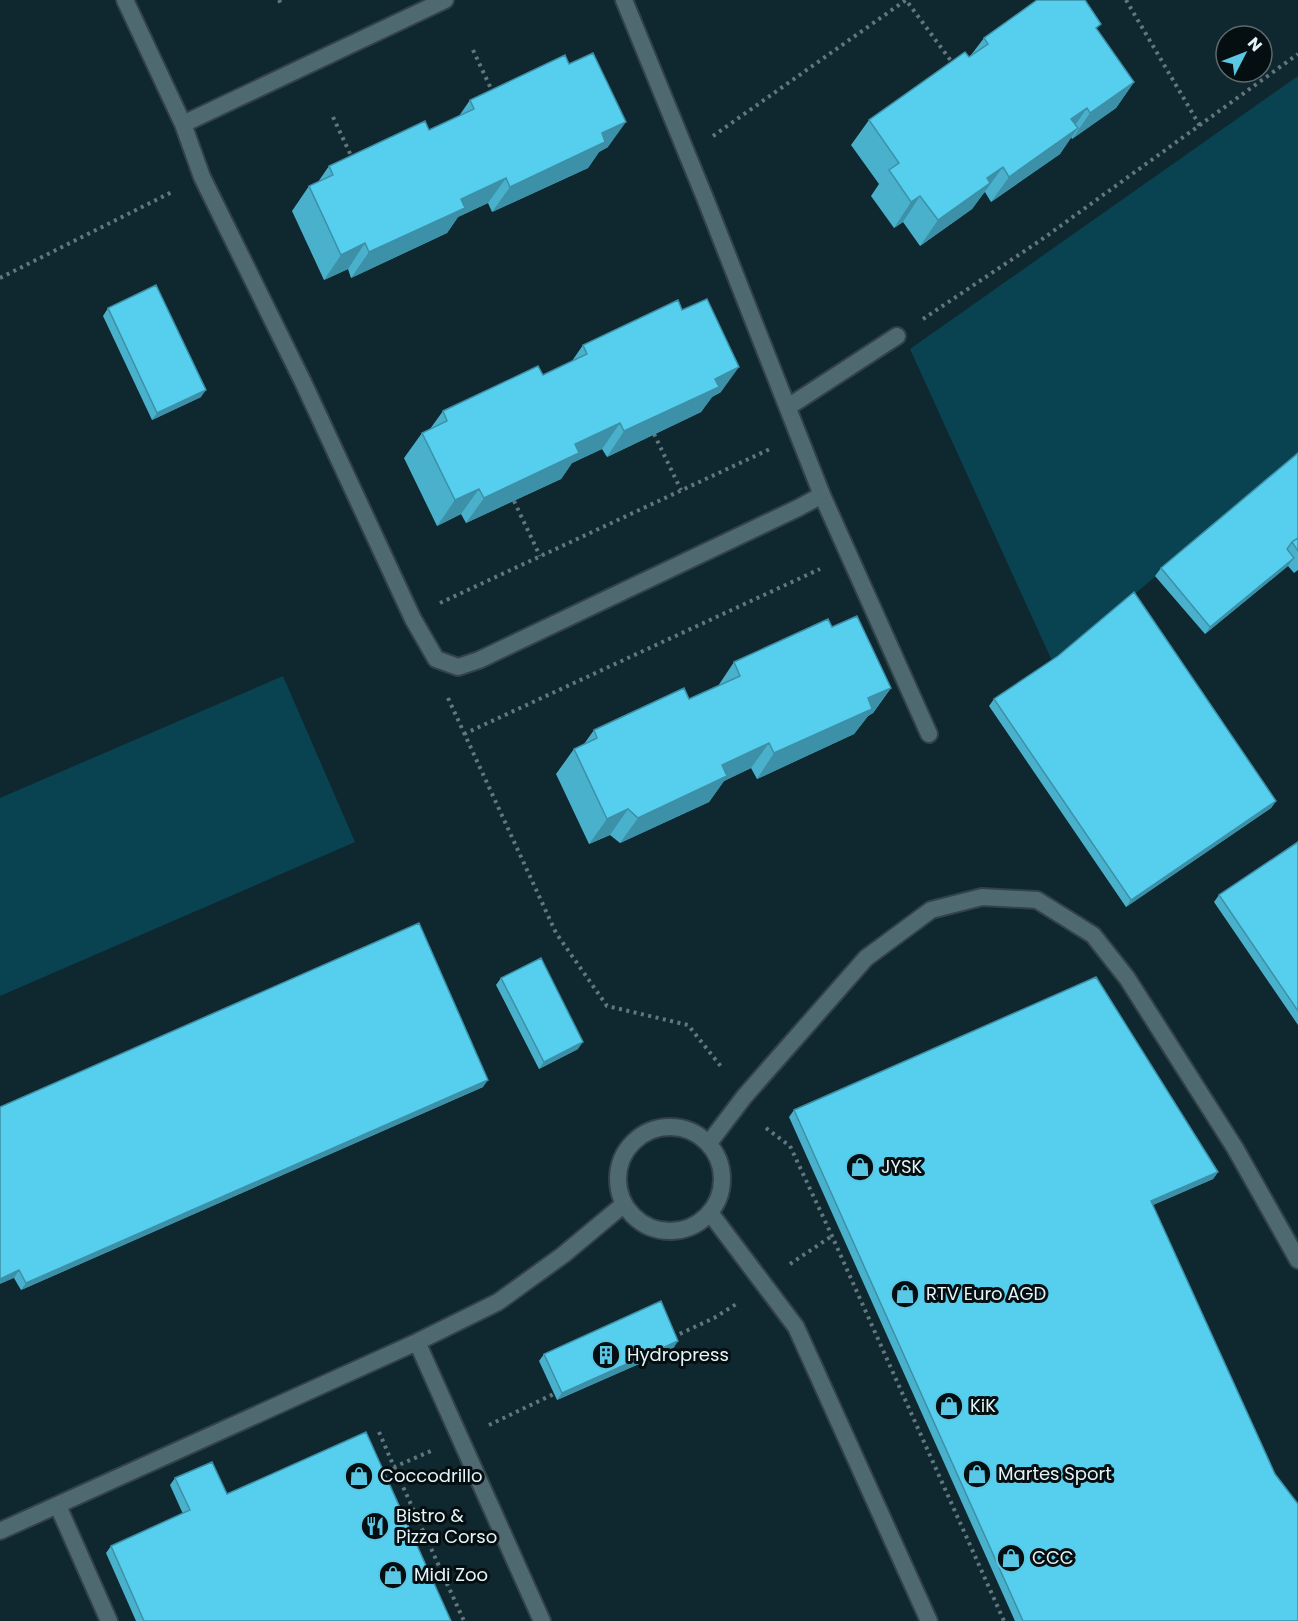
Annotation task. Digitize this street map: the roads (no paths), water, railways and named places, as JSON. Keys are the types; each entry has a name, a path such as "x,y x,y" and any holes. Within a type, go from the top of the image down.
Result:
{"street":[{"path":"125,0 183,124 202,177 303,382 413,619 436,659 458,667 478,660 822,495"},
{"path":"183,124 445,0"},
{"path":"624,0 822,495 929,734"},
{"path":"788,407 897,336"},
{"path":"709,1143 744,1097 866,958 931,910 982,897 1037,900 1094,935 1127,978 1235,1148 1298,1260"},
{"path":"662,1126 688,1129 709,1143 721,1165 722,1191 711,1214 690,1229 665,1232 641,1224 623,1205 617,1180 622,1156 639,1136 662,1126"},
{"path":"0,1532 417,1342 498,1302 563,1256 623,1205"},
{"path":"711,1214 796,1327 929,1621"},
{"path":"417,1342 542,1621"},
{"path":"58,1506 109,1621"}],"place":[{"name":"JYSK","path":"860,1167"},
{"name":"RTV Euro AGD","path":"905,1294"},
{"name":"Hydropress","path":"606,1355"},
{"name":"KiK","path":"949,1406"},
{"name":"Martes Sport","path":"977,1474"},
{"name":"Coccodrillo","path":"359,1476"},
{"name":"Bistro & Pizza Corso","path":"375,1526"},
{"name":"CCC","path":"1011,1558"},
{"name":"Midi Zoo","path":"393,1575"}]}
